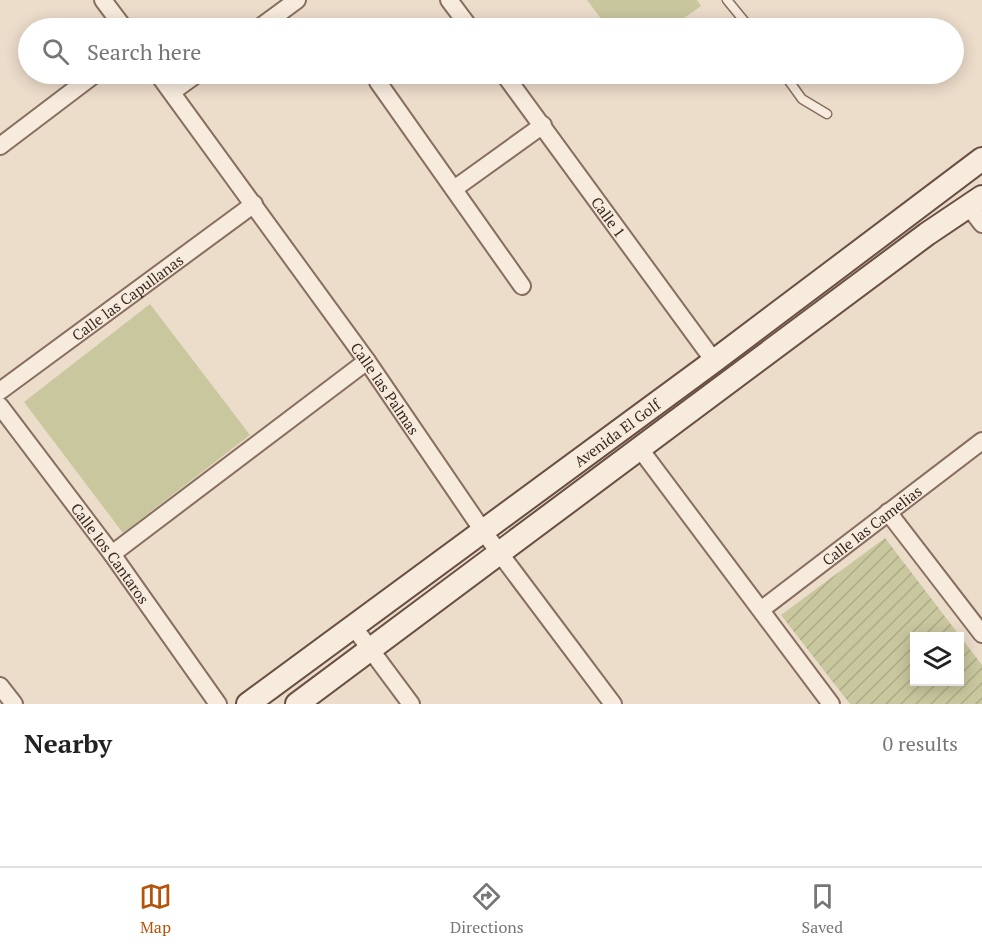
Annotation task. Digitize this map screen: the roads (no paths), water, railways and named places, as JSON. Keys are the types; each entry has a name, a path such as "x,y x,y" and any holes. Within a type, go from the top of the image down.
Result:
{"main road":[{"name":"Avenida El Golf","path":"248,704 714,361 982,159"},
{"name":"Avenida El Golf","path":"297,704 927,234 978,209"}],"street":[{"path":"104,0 117,18"},
{"path":"273,18 297,0"},
{"path":"449,0 462,18"},
{"path":"0,146 82,84"},
{"name":"Calle las Palmas","path":"166,84 367,361 483,531 613,704"},
{"path":"172,92 183,84"},
{"path":"379,84 522,286"},
{"name":"Calle 1","path":"512,84 714,361"},
{"path":"454,189 543,125"},
{"name":"Calle las Capullanas","path":"0,391 254,204"},
{"path":"908,213 927,234"},
{"path":"112,554 367,361"},
{"name":"Calle los Cantaros","path":"0,406 112,554 218,704"},
{"name":"Calle las Camelias","path":"762,609 982,441"},
{"path":"640,449 831,704"},
{"path":"566,469 584,492"},
{"path":"888,512 982,634"},
{"path":"353,626 411,704"},
{"path":"0,686 14,704"}],"lane":[{"path":"727,0 742,18"},
{"path":"791,84 802,99 827,114"}]}
